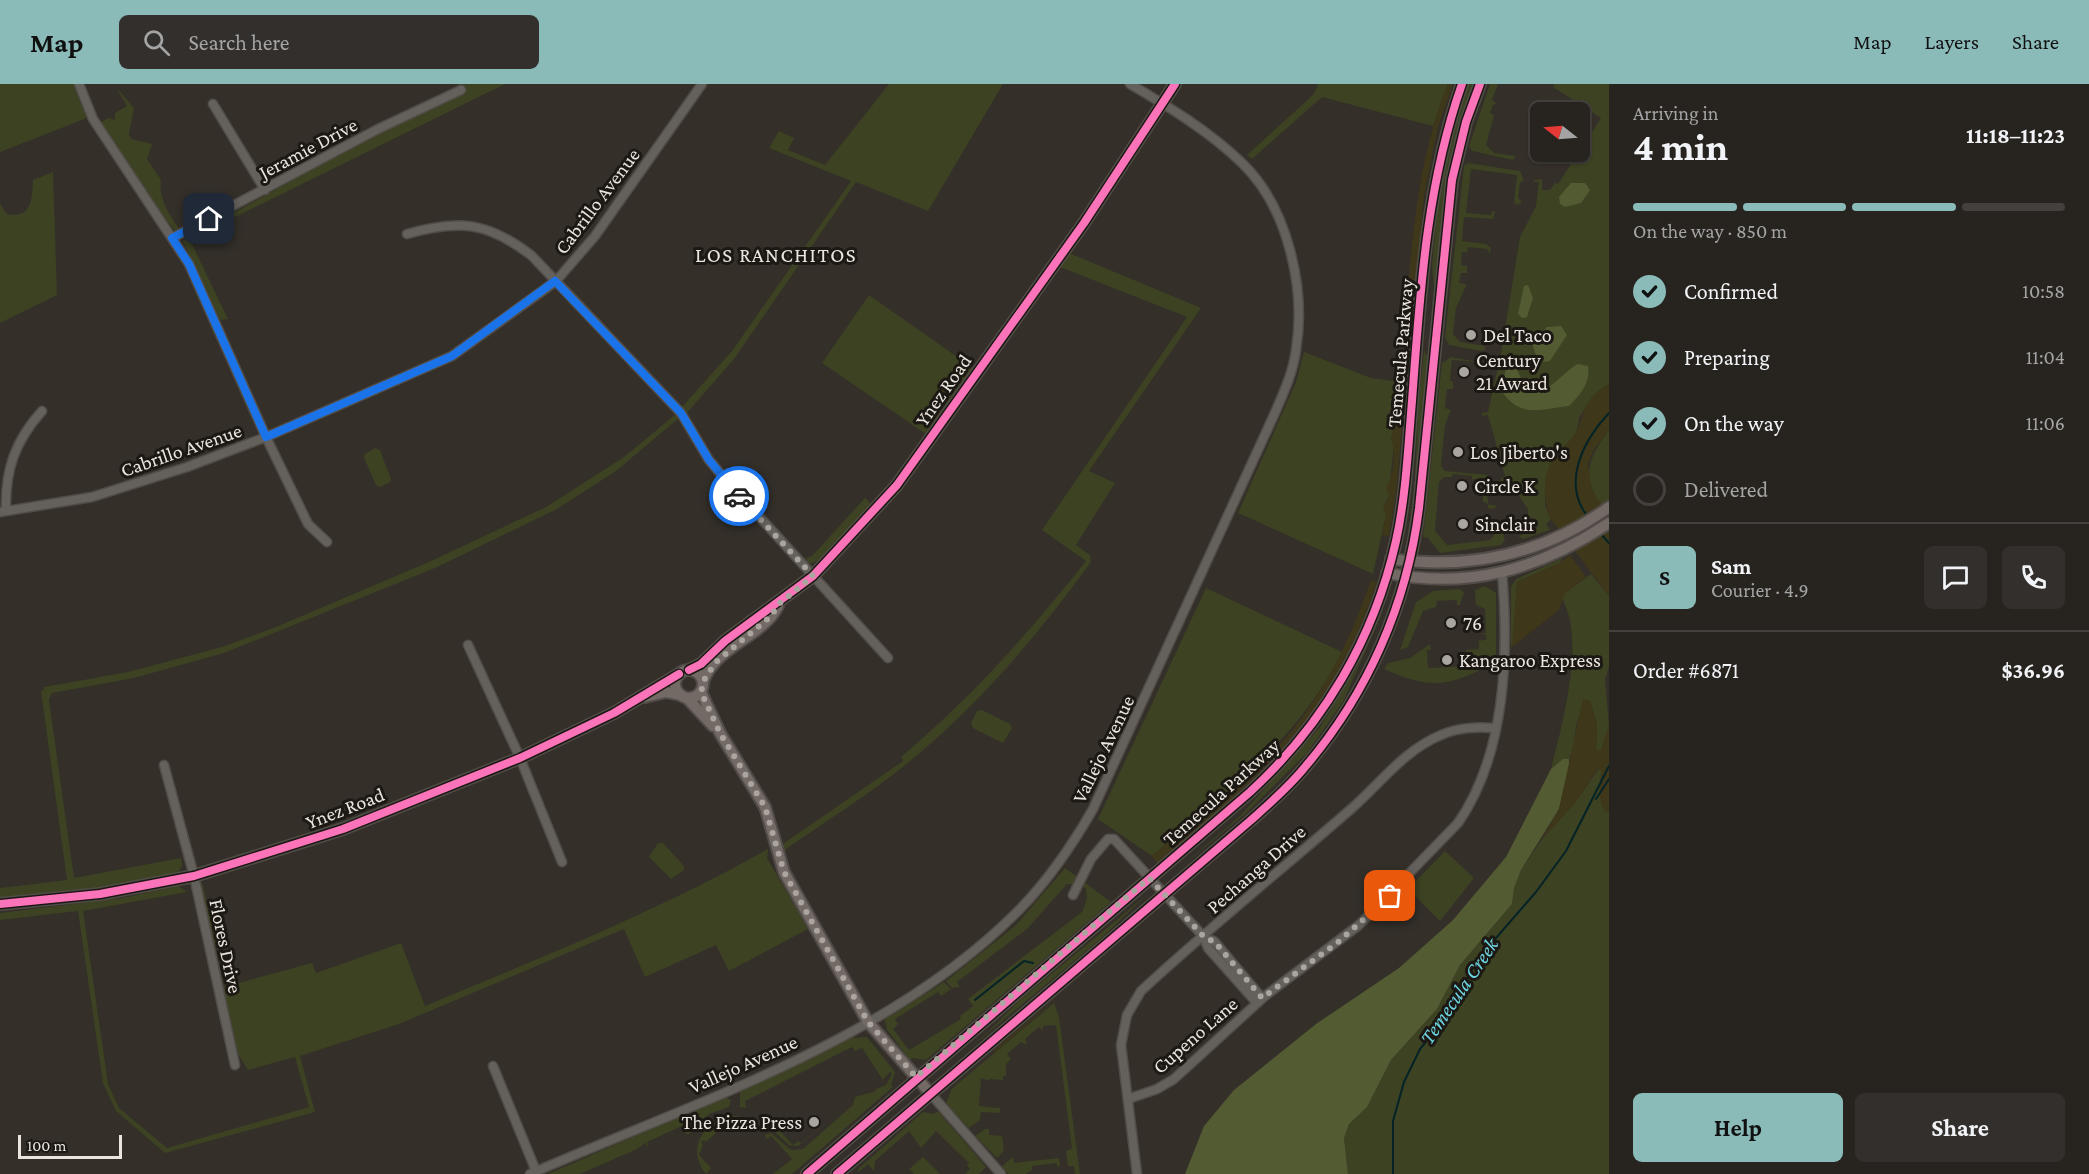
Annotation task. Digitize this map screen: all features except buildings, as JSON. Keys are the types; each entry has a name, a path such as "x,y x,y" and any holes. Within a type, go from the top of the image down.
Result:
{"main road":[{"name":"Ynez Road","path":"0,904 100,894 194,876 343,829 520,758 639,699 701,664 725,641 780,603 813,576 897,485 1084,223 1175,84"},
{"name":"Temecula Parkway","path":"807,1174 916,1077 1250,792 1301,739 1335,693 1358,649 1391,559 1405,476 1431,201 1441,149 1462,84"},
{"name":"Temecula Parkway","path":"837,1174 1280,793 1305,768 1344,718 1378,652 1411,561 1419,508 1452,180 1466,122 1480,84"},
{"path":"1391,559 1428,564 1464,562 1530,549 1552,540 1609,507"},
{"path":"1387,573 1437,580 1502,572 1561,550 1609,523"},
{"name":"Ynez Road","path":"702,687 716,662 770,617 780,603"},
{"path":"720,733 684,697 675,683 684,672 700,675 702,687 720,733 765,807 784,872 868,1022 930,1093"},
{"path":"684,697 695,697 702,687"},
{"name":"Ynez Road","path":"639,699 666,692 684,697"}],"street":[{"path":"79,84 93,119 189,264 266,437 308,524 327,542"},
{"name":"Cabrillo Avenue","path":"3,511 92,498 187,467 266,437 452,356 555,281 595,236 702,84"},
{"name":"Vallejo Avenue","path":"533,1173 767,1074 868,1022 985,942 1034,894 1082,830 1107,785 1289,379 1296,350 1298,294 1281,225 1256,178 1206,132 1130,84"},
{"name":"Jeramie Drive","path":"172,238 378,129 461,90"},
{"path":"213,104 265,190"},
{"path":"408,234 439,225 459,224 493,231 511,240 532,256 681,413 709,460 888,658"},
{"path":"3,511 8,469 14,449 26,429 42,411"},
{"name":"Cupeno Lane","path":"1128,1099 1157,1089 1174,1079 1260,1001 1359,925 1444,840 1471,804 1482,781 1495,728 1504,662 1502,572"},
{"path":"468,645 520,758 562,862"},
{"name":"Pechanga Drive","path":"1137,1174 1121,1046 1127,1015 1141,991 1357,804 1407,755 1442,734 1472,727 1495,728"},
{"name":"Flores Drive","path":"164,765 194,876 235,1065"},
{"path":"1073,895 1091,859 1103,844 1112,838 1204,938 1214,941 1260,1001"},
{"path":"493,1066 533,1173"},
{"path":"930,1093 1001,1174"}],"green space":[{"path":"0,84 74,84 87,118 0,152"},
{"path":"458,84 505,84 217,226 191,242 228,319 220,320 183,241 379,132 463,92"},
{"path":"889,84 1003,84 928,211 856,182 734,359 686,414 681,408 732,351 851,181 769,148 779,131 794,138 788,150 825,165"},
{"path":"1318,84 1448,84 1433,126 1322,97 1252,159 1247,155 1314,94"},
{"path":"1468,84 1473,84 1455,141 1446,183 1429,342 1434,287 1432,265 1439,193 1450,139"},
{"path":"1490,84 1498,84 1492,100 1497,104 1493,105 1490,113 1494,115 1486,145 1494,153 1516,156 1513,160 1472,151 1469,146"},
{"path":"1555,84 1609,84 1609,384 1593,396 1579,418 1577,431 1546,479 1545,506 1551,519 1546,524 1550,530 1523,539 1519,536 1538,527 1534,518 1528,518 1528,509 1519,496 1500,480 1505,476 1488,415 1482,416 1482,413 1488,412 1501,353 1520,237 1536,206 1539,182 1534,182 1542,179 1542,190 1550,190 1555,183 1558,184 1572,162 1590,162 1590,135 1601,118 1590,111 1590,102 1576,102 1553,87"},
{"path":"116,87 134,108 129,134 131,139 152,144 147,159 161,180 163,200 180,230 176,232 153,203 101,122 109,118 115,120 115,113 127,106"},
{"path":"1468,163 1520,171 1524,180 1520,183 1518,198 1522,202 1518,205 1514,203 1517,175 1471,169 1466,213 1491,215 1492,211 1495,212 1493,219 1464,217 1462,241 1486,244 1491,248 1490,254 1487,249 1468,247 1467,252 1462,252 1461,265 1467,266 1467,273 1461,273 1459,283 1466,284 1466,286 1456,308 1453,334 1460,342 1485,346 1485,350 1481,351 1449,345 1445,337 1464,166"},
{"path":"53,172 57,295 0,323 0,204 7,214 15,215 26,210 31,200 33,180"},
{"path":"1571,183 1585,183 1590,190 1581,203 1565,207 1560,204 1559,197"},
{"path":"1069,253 1201,308 1089,471 1115,483 1076,545 1090,555 1091,562 1029,642 960,717 894,774 782,852 780,846 903,761 901,757 951,712 998,664 1086,561 1042,530 1187,317 1060,267"},
{"path":"1528,285 1533,298 1527,317 1522,318 1518,314 1524,286"},
{"path":"869,295 973,368 926,434 822,363"},
{"path":"1561,326 1567,335 1550,361 1543,362 1536,355 1532,343 1547,327"},
{"path":"1424,350 1428,358 1417,481 1407,541 1415,481 1418,408"},
{"path":"1304,352 1371,378 1400,382 1394,407 1397,415 1395,429 1391,438 1394,446 1390,481 1387,486 1389,496 1384,505 1386,515 1373,574 1238,513 1296,382"},
{"path":"1451,357 1479,362 1452,360 1450,381 1453,381 1453,389 1447,389 1445,408 1451,410 1445,425 1441,466 1445,471 1488,475 1485,478 1485,484 1490,484 1491,488 1486,491 1489,505 1495,505 1496,508 1489,509 1487,503 1483,502 1483,487 1480,480 1472,479 1472,476 1453,474 1452,477 1444,477 1439,482 1435,531 1447,545 1490,540 1501,527 1505,540 1501,545 1440,553 1428,538 1423,537 1442,363"},
{"path":"1514,364 1525,386 1531,391 1545,389 1578,364 1588,366 1588,378 1581,393 1569,406 1539,410 1523,409 1508,399 1501,390 1506,368"},
{"path":"676,414 679,418 616,471 557,509 435,568 224,653 134,678 52,693 49,700 74,878 181,858 182,866 177,874 87,890 0,899 0,888 67,880 41,691 44,687 128,672 222,647 276,627 431,561 546,507 624,457"},
{"path":"1609,430 1609,516 1594,493 1589,473 1595,453"},
{"path":"375,448 380,450 391,479 390,482 380,487 376,485 364,458 365,454"},
{"path":"865,498 871,504 841,540 823,557 807,564 806,558 812,556"},
{"path":"1563,558 1560,563 1517,582 1514,638 1511,648 1511,587 1516,579"},
{"path":"1591,574 1609,596 1609,667 1605,679 1609,725 1601,751 1596,750 1597,725 1590,701 1579,716 1569,759 1563,759 1551,769 1566,707 1572,659 1569,616 1562,599 1565,593"},
{"path":"1485,586 1496,593 1496,662 1453,681 1441,683 1415,681 1384,669 1388,663 1410,658 1430,644 1431,650 1427,650 1428,668 1467,666 1466,650 1479,649 1479,641 1487,639 1486,635 1481,634 1486,633 1485,609 1476,605 1475,590"},
{"path":"1206,588 1342,652 1325,683 1305,712 1282,738 1233,787 1152,856 1098,819"},
{"path":"1459,589 1464,592 1460,605 1457,605 1457,600 1437,601 1436,607 1423,611 1408,647 1400,650 1416,602 1433,591"},
{"path":"1390,596 1343,702 1307,753 1245,814 1171,875 1240,816 1320,727 1357,667"},
{"path":"982,710 1010,724 1012,728 1003,743 973,728 971,723 977,711"},
{"path":"1563,759 1569,759 1569,768 1559,809 1521,870 1514,888 1512,904 1460,965 1437,1009 1391,1060 1367,1107 1349,1124 1344,1138 1348,1174 1185,1174 1204,1126 1234,1090 1316,1024 1399,968 1453,920 1506,857 1551,769"},
{"path":"1599,768 1602,772 1600,781 1606,812 1609,811 1609,1174 1348,1174 1344,1138 1349,1124 1367,1107 1391,1060 1437,1009 1460,965 1512,904 1514,888 1521,870 1542,839 1575,803"},
{"path":"658,843 663,843 684,866 684,870 671,879 649,857"},
{"path":"768,849 767,858 808,929 729,971 716,945 645,977 624,929 399,1024 300,1056 315,1112 165,1153 116,1111 103,1083 78,911 0,920 0,913 122,898 179,886 187,892 83,911 108,1084 119,1108 167,1148 309,1107 295,1057 248,1070 238,1054 200,886 202,882 224,987 312,963 316,973 401,943 425,1006 555,952 641,913"},
{"path":"1445,851 1474,878 1440,921 1408,889"},
{"path":"1065,868 1111,902 926,1060 912,1058 910,1060 887,1030 884,1016 886,1014 889,1017 944,982 951,989 941,996 938,992 895,1019 898,1024 893,1029 909,1050 961,1019 960,1016 973,1006 968,999 1082,912 1087,899 1086,889 1080,884 1067,884 1027,929 957,982 960,987 952,988 946,981 1016,925"},
{"path":"1148,894 1097,942 936,1076 989,1031 1021,999"},
{"path":"1054,1003 1059,1017 1080,1174 1075,1174 1074,1166 1068,1166 1066,1151 1072,1149 1056,1025 1043,1026 1043,1031 1039,1027 1025,1039 1027,1045 1021,1042 1007,1054 1011,1059 1006,1064 1006,1076 1003,1076 1003,1080 989,1079 989,1081 981,1078 979,1106 1000,1108 1000,1113 981,1112 980,1120 969,1128 946,1104 955,1086"},
{"path":"852,1034 854,1038 867,1037 895,1072 891,1085 893,1087 792,1174 773,1174 792,1159 771,1136 767,1139 765,1135 771,1133 791,1150 803,1149 853,1105 855,1097 876,1091 886,1085 892,1074 890,1072 883,1080 862,1048 855,1051 852,1047 745,1101 746,1108 740,1107 740,1092"},
{"path":"725,1097 731,1100 729,1107 709,1114 689,1134 686,1134 682,1126 647,1142 648,1148 645,1143 637,1149 580,1174 548,1174"},
{"path":"938,1111 986,1167 979,1174 965,1174 970,1169 967,1165 969,1163 936,1131 921,1148 909,1131 875,1161 874,1171 868,1164 859,1172 857,1170 923,1112 934,1114"},
{"path":"838,1114 798,1146 789,1145 774,1131 785,1126 781,1132 793,1145 798,1141 801,1143"},
{"path":"737,1116 746,1120 742,1123 731,1119 706,1142 704,1140 701,1142 703,1145 699,1155 711,1168 706,1174 697,1154 702,1136 716,1122"},
{"path":"989,1129 989,1135 1002,1136 1004,1151 997,1158 975,1136"},
{"path":"923,1157 940,1174 914,1174 909,1169"},
{"path":"1013,1157 1014,1163 1059,1158 1060,1166 1058,1167 1056,1163 1032,1166 1032,1170 1026,1174 1008,1174 1002,1166"}],"sand":[{"path":"1448,84 1453,84 1438,127 1424,197 1396,493 1389,536 1382,535 1386,515 1383,508 1389,496 1386,488 1393,464 1391,438 1402,363 1412,241 1425,161"},
{"path":"1609,384 1609,430 1594,449 1588,464 1592,490 1609,516 1609,596 1551,519 1546,503 1545,485 1552,460 1574,435 1590,400"},
{"path":"1570,555 1586,577 1565,593 1559,610 1512,647 1517,582 1560,563"},
{"path":"1371,580 1377,582 1359,629 1339,670 1315,707 1290,740 1261,771 1157,863 1152,856 1247,776 1298,723 1321,690 1340,655"},
{"path":"1583,699 1590,701 1597,725 1596,750 1601,750 1609,725 1609,811 1606,812 1601,803 1602,772 1598,768 1575,803 1542,839 1559,809"},
{"path":"1070,987 994,1053 995,1049"}],"waterway":[{"name":"Temecula Creek","path":"1588,517 1580,504 1576,490 1576,477 1584,449 1609,413"},
{"name":"Temecula Creek","path":"1601,534 1609,543"},
{"name":"Temecula Creek","path":"1393,1174 1393,1121 1404,1082 1420,1049 1452,1010 1476,961 1536,892 1566,851 1609,766"},
{"path":"1596,799 1609,779"},
{"path":"975,1000 1024,961 1033,963"}],"cycle path":[{"path":"689,670 701,664 725,641 813,576 897,485 1084,223 1175,84"},
{"path":"807,1174 1250,792 1301,738 1342,678 1374,612 1396,541 1406,472 1418,321 1432,201 1440,162 1462,84"},
{"path":"837,1174 1272,802 1305,767 1348,709 1381,646 1405,579 1413,544 1419,508 1452,180 1466,122 1480,84"},
{"path":"0,904 100,894 194,876 343,829 520,758 614,713 679,674"}],"way so far":[{"path":"739,496 813,576 780,603 775,613 716,662 705,678 701,692 720,733 765,807 784,872 868,1022 916,1077 1149,878 1206,939 1214,941 1262,998 1337,943 1390,896"}],"place":[{"name":"Del Taco","path":"1471,335"},
{"name":"Century 21 Award","path":"1464,372"},
{"name":"Los Jiberto's","path":"1458,452"},
{"name":"Circle K","path":"1462,486"},
{"name":"Sinclair","path":"1463,524"},
{"name":"76","path":"1451,623"},
{"name":"Kangaroo Express","path":"1447,660"},
{"name":"The Pizza Press","path":"814,1122"}],"district":[{"name":"LOS RANCHITOS","path":"776,255"}],"route":[{"path":"209,219 172,238 189,264 220,328 266,437 452,356 555,281 681,413 709,460 739,496"}]}
